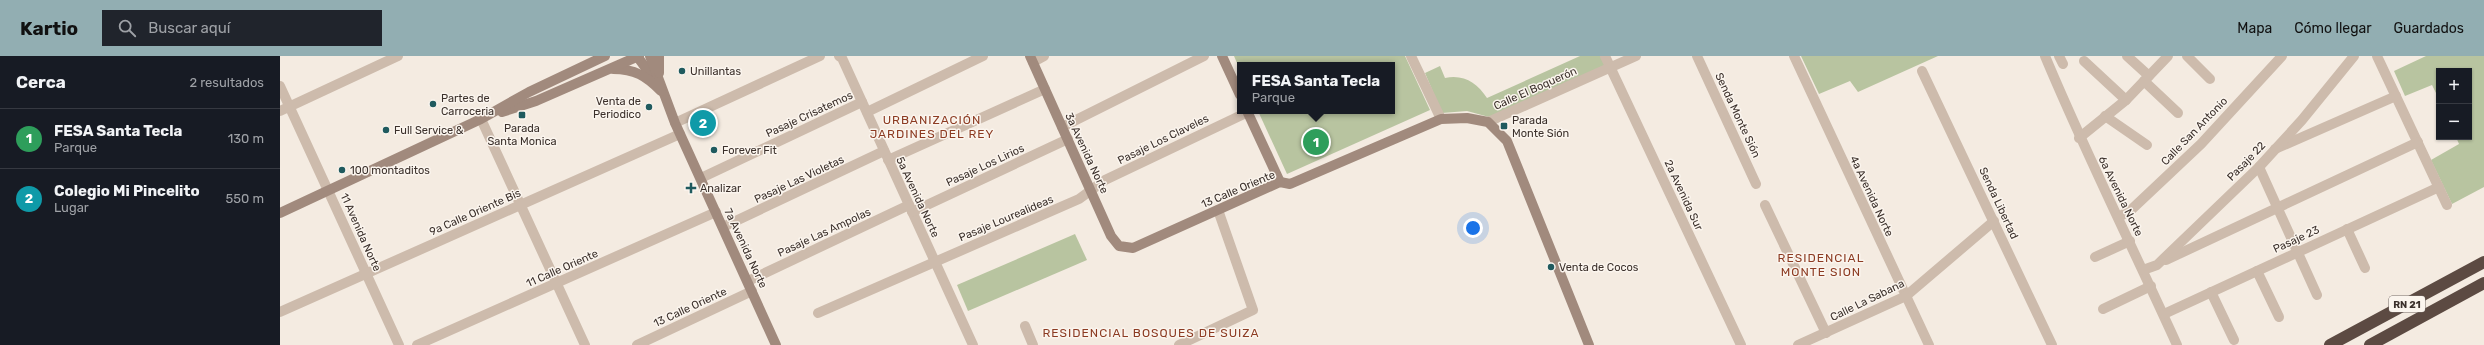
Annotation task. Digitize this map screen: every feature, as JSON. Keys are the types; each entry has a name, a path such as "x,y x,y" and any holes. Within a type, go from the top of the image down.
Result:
{"highway":[{"name":"RN 21","path":"2330,345 2484,262"},
{"name":"RN 21","path":"2370,345 2484,283"}],"main road":[{"path":"280,213 481,119 529,92 605,56"},
{"path":"481,119 536,101 638,56"},
{"name":"7a Avenida Norte","path":"638,56 664,94"},
{"name":"7a Avenida Norte","path":"650,56 680,134 771,331 776,345"},
{"path":"659,56 660,74 664,94"},
{"path":"1222,56 1237,88"},
{"name":"3a Avenida Norte","path":"1031,59 1092,191 1111,236 1119,246 1133,248"},
{"path":"609,69 626,69 639,73 649,78 664,94"},
{"path":"1248,114 1280,182"},
{"path":"1441,119 1467,118 1488,122 1507,141 1589,345"},
{"name":"13 Calle Oriente","path":"1133,248 1280,182 1290,184 1441,119"},
{"path":"769,345 771,331"}],"street":[{"path":"280,111 398,56"},
{"path":"676,123 820,56"},
{"path":"866,112 983,56"},
{"path":"1031,59 1044,56"},
{"path":"1062,127 1204,56"},
{"path":"1411,56 1441,119"},
{"name":"2a Avenida Sur","path":"1605,56 1741,345"},
{"name":"Calle El Boquerón","path":"1488,122 1636,56"},
{"name":"Senda Monte Sión","path":"1697,56 1756,184"},
{"name":"4a Avenida Norte","path":"1794,56 1929,345"},
{"name":"6a Avenida Norte","path":"2045,56 2079,138 2119,217 2178,345"},
{"path":"2127,56 2178,113"},
{"path":"2079,138 2126,100 2168,56"},
{"path":"2187,56 2210,79"},
{"name":"Calle San Antonio","path":"2119,217 2132,209 2201,144 2282,56"},
{"name":"Pasaje 22","path":"2143,270 2157,265 2260,167 2302,120 2354,56"},
{"path":"2377,56 2447,205"},
{"name":"5a Avenida Norte","path":"842,57 973,345"},
{"path":"2084,61 2126,100"},
{"name":"Senda Libertad","path":"1922,71 2052,345"},
{"name":"11 Avenida Norte","path":"280,86 399,345"},
{"name":"Pasaje Las Violetas","path":"723,227 1045,89"},
{"path":"2274,150 2396,96"},
{"name":"Pasaje Crisatemos","path":"701,178 862,102"},
{"name":"Pasaje Los Claveles","path":"1092,191 1105,180 1241,114"},
{"path":"2105,116 2147,145"},
{"path":"481,119 585,345"},
{"name":"9a Calle Oriente Bis","path":"280,312 680,134"},
{"name":"Pasaje Los Lirios","path":"911,208 1068,139"},
{"path":"2157,265 2418,142"},
{"path":"2260,167 2317,295"},
{"name":"Pasaje 23","path":"2164,314 2439,187"},
{"name":"Pasaje Lourealideas","path":"818,313 1079,199 1092,191"},
{"path":"1765,205 1826,333"},
{"name":"Pasaje Las Ampolas","path":"748,281 911,208"},
{"path":"1179,345 1253,310 1218,210"},
{"name":"11 Calle Oriente","path":"417,345 716,212"},
{"name":"Calle La Sabana","path":"1798,345 1906,296 1994,221"},
{"path":"2347,229 2365,268"},
{"path":"2094,257 2130,241"},
{"path":"2257,271 2279,317"},
{"path":"2103,309 2151,286"},
{"name":"13 Calle Oriente","path":"637,345 752,291"},
{"path":"2211,292 2234,340"},
{"path":"1025,326 1033,345"}],"green space":[{"path":"1234,56 1405,56 1430,110 1287,174 1259,114 1395,114 1395,62 1237,63"},
{"path":"1580,56 1601,56 1606,66 1489,117 1467,111 1442,113 1425,73 1440,66 1445,78 1458,77 1469,81 1479,88 1487,98"},
{"path":"1801,56 1938,56 1858,92 1850,81 1819,94"},
{"path":"2426,56 2484,56 2484,187 2452,204 2431,160 2459,144 2457,140 2472,140 2472,68 2436,68 2436,93 2432,85 2405,96 2394,71"},
{"path":"1075,234 1087,260 968,311 957,285"}],"place":[{"name":"Unillantas","path":"682,71"},
{"name":"Partes de Carroceria","path":"433,104"},
{"name":"Venta de Periodico","path":"649,107"},
{"name":"Parada Santa Monica","path":"522,115"},
{"name":"Colegio Mi Pincelito","path":"703,123"},
{"name":"Parada Monte Sión","path":"1504,126"},
{"name":"Full Service &","path":"386,130"},
{"name":"FESA Santa Tecla","path":"1316,142"},
{"name":"Forever Fit","path":"714,150"},
{"name":"100 montaditos","path":"342,170"},
{"name":"Analizar","path":"691,188"},
{"name":"Venta de Cocos","path":"1551,267"}],"district":[{"name":"URBANIZACIÓN JARDINES DEL REY","path":"932,127"},
{"name":"RESIDENCIAL MONTE SION","path":"1821,265"},
{"name":"RESIDENCIAL BOSQUES DE SUIZA","path":"1151,333"}]}
